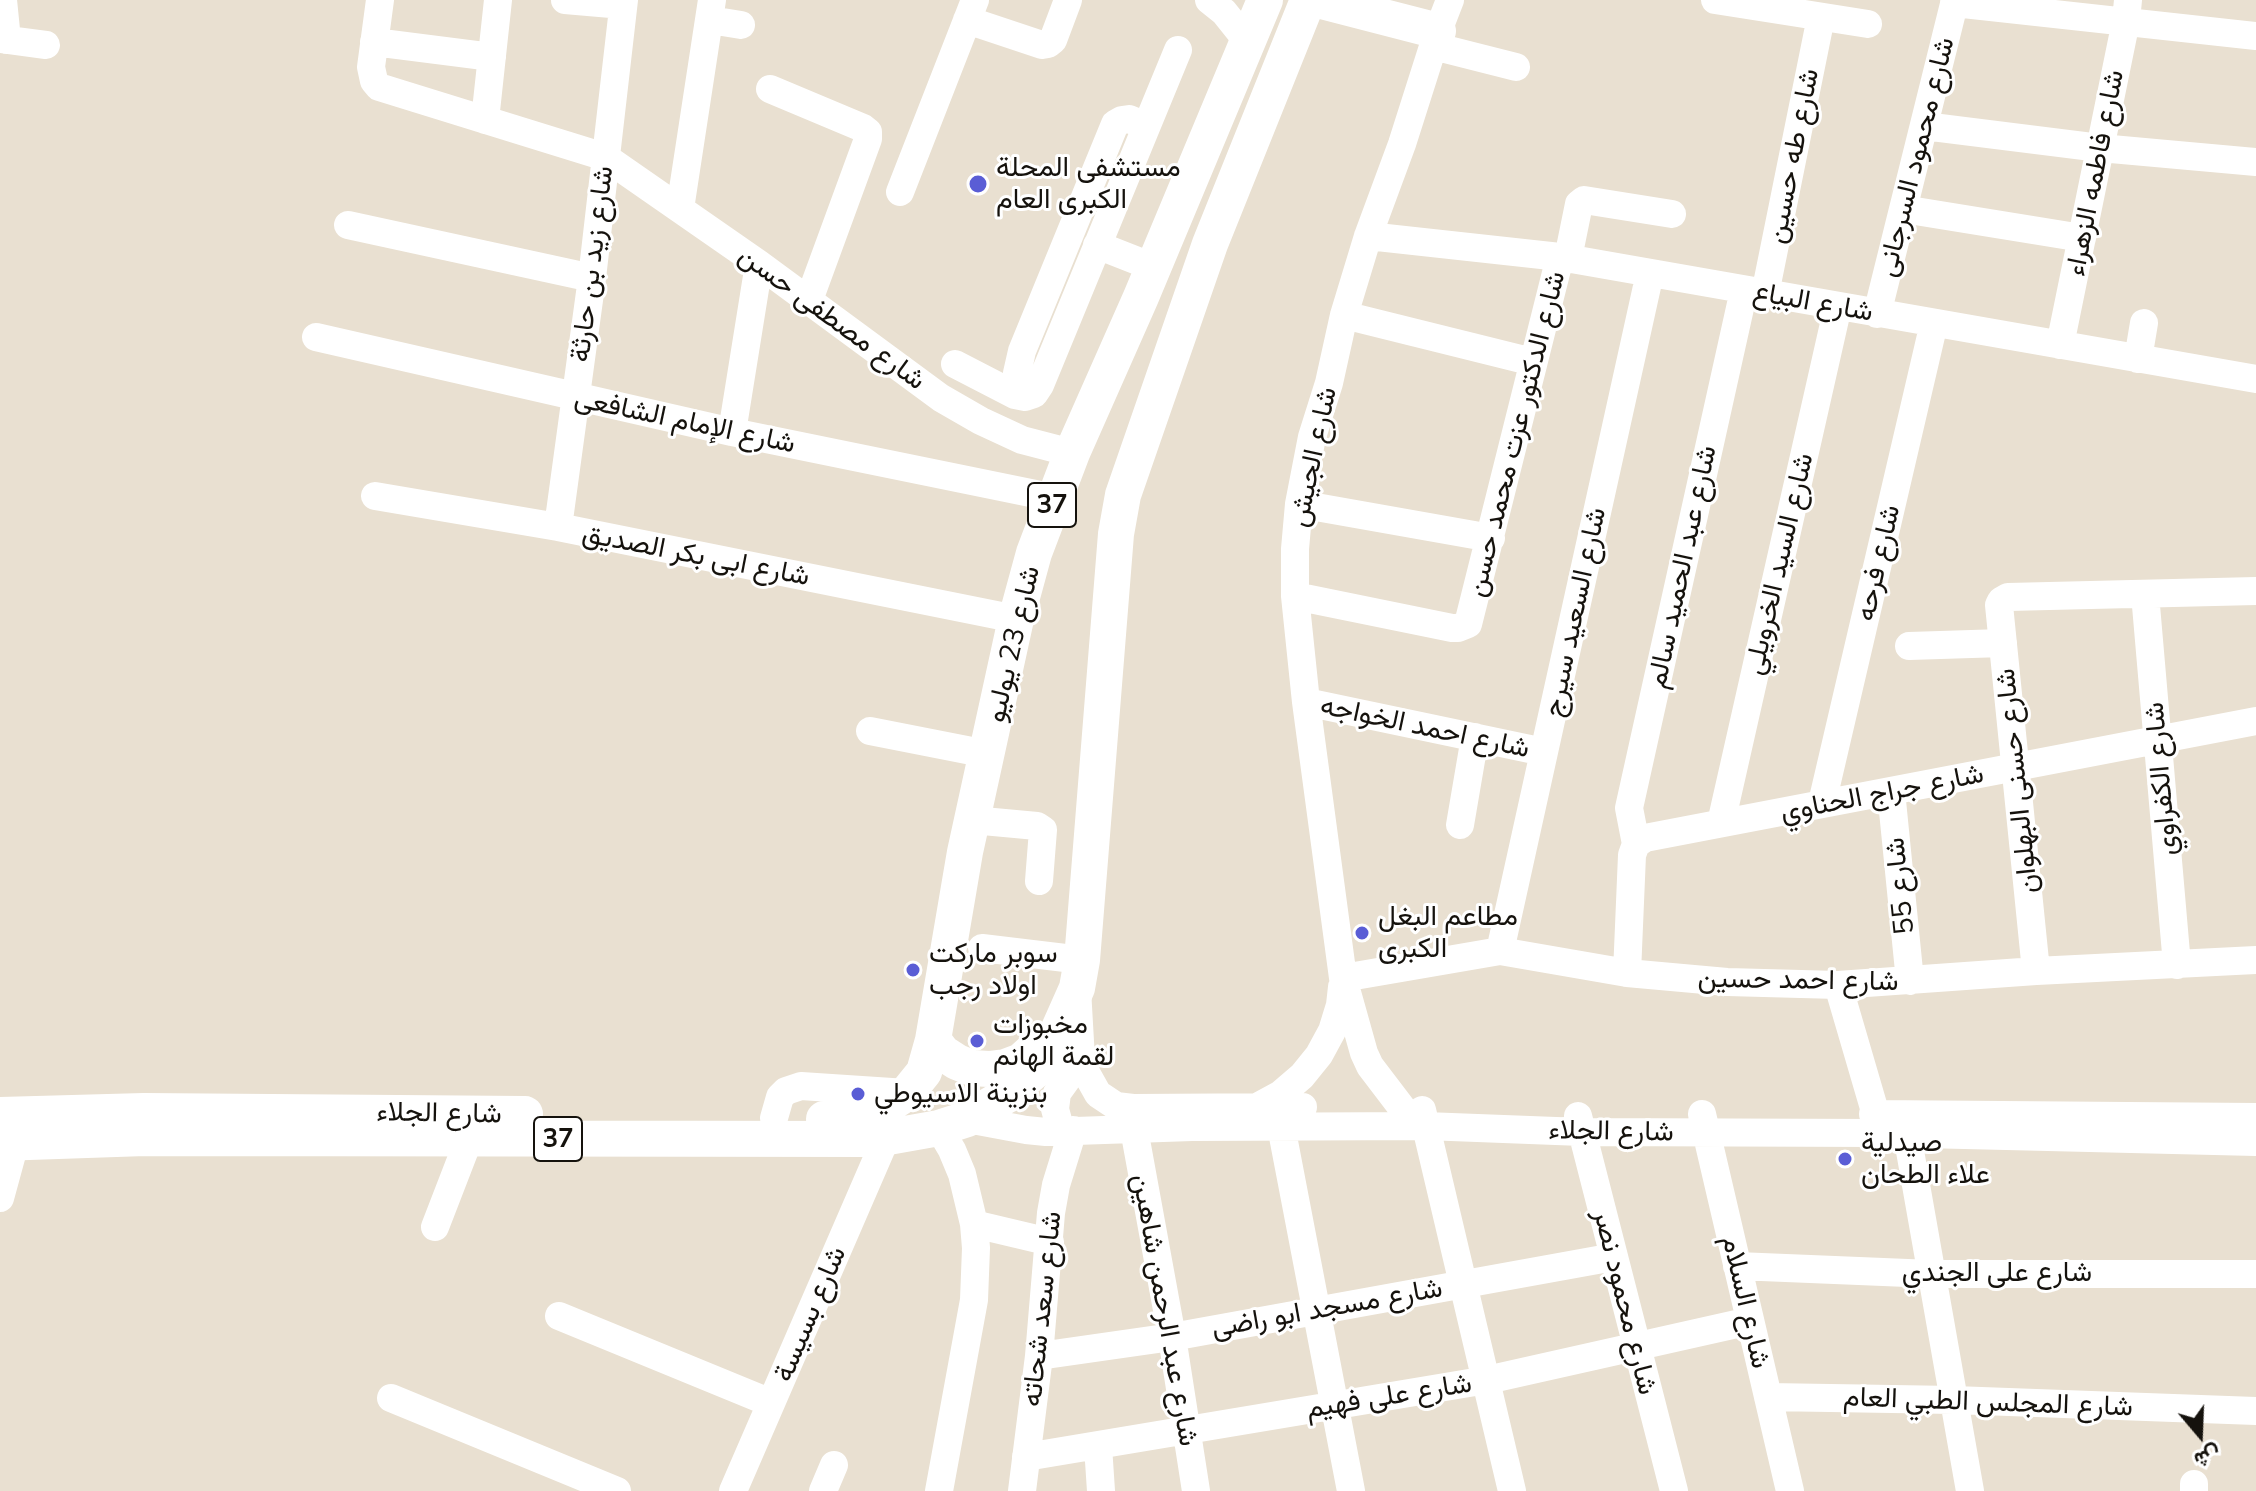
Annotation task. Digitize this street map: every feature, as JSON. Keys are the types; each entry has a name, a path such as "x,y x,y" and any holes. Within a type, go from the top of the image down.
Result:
{"main road":[{"name":"شارع 23 يوليو","path":"933,1040 972,820 1016,619 1034,553 1072,453 1265,0"},
{"name":"37","path":"1075,988 1119,514 1127,479 1210,244 1308,0"},
{"path":"1318,0 1440,26"},
{"path":"1167,231 1171,239 1185,249 1194,251 1210,244"},
{"path":"1147,282 1159,294 1182,308 1185,316"},
{"path":"933,1040 943,1053 972,1068 1005,1067 1021,1061 1034,1051 1075,988"},
{"name":"شارع الجلاء","path":"433,1126 469,1139 886,1138 953,1123 1007,1095 1037,1069 1049,1051 1075,988"},
{"name":"شارع الجلاء","path":"5,1133 145,1138 433,1126 851,1119 868,1115 907,1093 924,1072 933,1040"}],"street":[{"path":"3,0 3,40 46,45"},
{"name":"شارع مصطفى حسن","path":"380,0 371,74 379,87 605,157 954,406 1022,440 1072,453"},
{"path":"485,120 498,0"},
{"path":"565,0 624,3"},
{"path":"900,192 971,10 1042,45 1053,40 1068,0"},
{"path":"1209,0 1224,12 1248,42"},
{"path":"1715,0 1868,24"},
{"path":"1954,2 2127,10 2256,36"},
{"name":"شارع محمود السرجانى","path":"1877,314 1954,2"},
{"name":"شارع زيد بن حارثة","path":"558,527 592,278 624,3"},
{"path":"680,209 711,10 741,25"},
{"name":"شارع فاطمه الزهراء","path":"2060,345 2127,10"},
{"name":"شارع طه حسين","path":"1754,292 1821,17"},
{"path":"1440,26 1516,67"},
{"name":"شارع الجيش","path":"1416,1114 1370,1066 1343,978 1306,702 1295,596 1295,549 1299,504 1312,437 1329,383 1344,315 1440,26"},
{"path":"374,42 492,57"},
{"path":"955,364 1015,395 1025,397 1034,394 1178,50"},
{"path":"770,89 868,132 809,300"},
{"path":"1015,395 1022,351 1115,124 1129,119 1146,126"},
{"path":"1924,126 2100,148 2256,162"},
{"path":"1091,183 1119,194"},
{"name":"شارع الدكتور عزت محمد حسن","path":"1295,596 1458,628 1468,624 1533,362 1579,204 1584,200 1672,214"},
{"path":"1903,209 2082,238"},
{"path":"348,225 592,278"},
{"name":"شارع البياع","path":"1368,236 1564,258 2256,379"},
{"path":"1063,252 1094,254 1147,282"},
{"path":"732,432 759,264"},
{"name":"شارع السعيد سيرج","path":"1500,951 1650,273"},
{"name":"شارع عبد الحميد سالم","path":"1636,844 1629,808 1754,292"},
{"name":"شارع السيد الخرويلي","path":"1721,823 1838,306"},
{"path":"1344,315 1533,362"},
{"name":"شارع فرحه","path":"1822,803 1934,323"},
{"path":"2138,359 2144,323"},
{"name":"شارع الإمام الشافعى","path":"316,337 732,432 1055,498"},
{"name":"شارع ابى بكر الصديق","path":"375,496 558,527 1016,619"},
{"path":"1299,504 1491,538"},
{"path":"2145,594 2256,591"},
{"name":"شارع حسنى البهلوان","path":"2036,971 1999,605 2003,598 2008,597 2145,594"},
{"name":"شارع الكفراوي","path":"2145,594 2177,965"},
{"path":"1909,646 2003,643"},
{"name":"شارع احمد الخواجه","path":"1306,702 1544,752"},
{"name":"شارع جراج الحناوي","path":"1636,844 1655,835 2256,721"},
{"path":"870,731 987,754"},
{"path":"1460,825 1475,737"},
{"name":"شارع 55","path":"1891,791 1910,981"},
{"path":"972,820 1037,826 1043,830 1039,881"},
{"path":"1627,973 1632,855 1636,844"},
{"path":"982,948 1075,988 1084,1069 1070,1075 1057,1093 1055,1109 1059,1124 1068,1130"},
{"name":"شارع احمد حسين","path":"1343,978 1500,951 1627,973 1727,982 1838,985 2256,960"},
{"name":"شارع الجيش","path":"1257,1107 1281,1094 1302,1076 1319,1055 1332,1031 1340,1005 1343,978"},
{"path":"1838,985 1888,1127 1932,1274 1970,1491"},
{"name":"شارع الجلاء","path":"1084,1069 1098,1094 1116,1106 1133,1108 1257,1107 1580,1122 1888,1127 2256,1142"},
{"path":"1416,1114 1464,1283 1512,1491"},
{"name":"شارع الجلاء","path":"953,1123 1026,1130 1134,1129 1281,1126 1416,1114"},
{"name":"شارع الجلاء","path":"1888,1127 2256,1117"},
{"name":"شارع محمود نصر","path":"1580,1122 1674,1491"},
{"path":"939,1491 974,1300 976,1248 974,1224 962,1174 952,1150 953,1123"},
{"name":"شارع السلام","path":"1704,1123 1790,1491"},
{"path":"1281,1126 1351,1491"},
{"name":"شارع عبد الرحمن شاهين","path":"1134,1129 1196,1491"},
{"name":"شارع سعد شحاته","path":"1022,1491 1056,1185 1068,1130"},
{"path":"0,1198 5,1133"},
{"name":"شارع بسيسة","path":"733,1491 886,1138"},
{"path":"435,1227 469,1139"},
{"path":"974,1224 1050,1242"},
{"name":"شارع مسجد ابو راضى","path":"1039,1356 1172,1337 1614,1257"},
{"name":"شارع على الجندي","path":"1737,1266 1932,1274 2256,1274"},
{"path":"559,1316 771,1403"},
{"name":"شارع على فهيم","path":"1026,1457 1487,1380 1750,1321"},
{"name":"شارع المجلس الطبي العام","path":"1768,1397 2256,1411"},
{"path":"391,1398 617,1491"},
{"path":"1098,1446 1101,1491"}],"place":[{"name":"مستشفى المحلة الكبرى العام","path":"978,184"},
{"name":"مطاعم البغل الكبرى","path":"1362,933"},
{"name":"سوبر ماركت اولاد رجب","path":"913,970"},
{"name":"مخبوزات لقمة الهانم","path":"977,1041"},
{"name":"بنزينة الاسيوطي","path":"858,1094"},
{"name":"صيدلية علاء الطحان","path":"1845,1159"}]}
